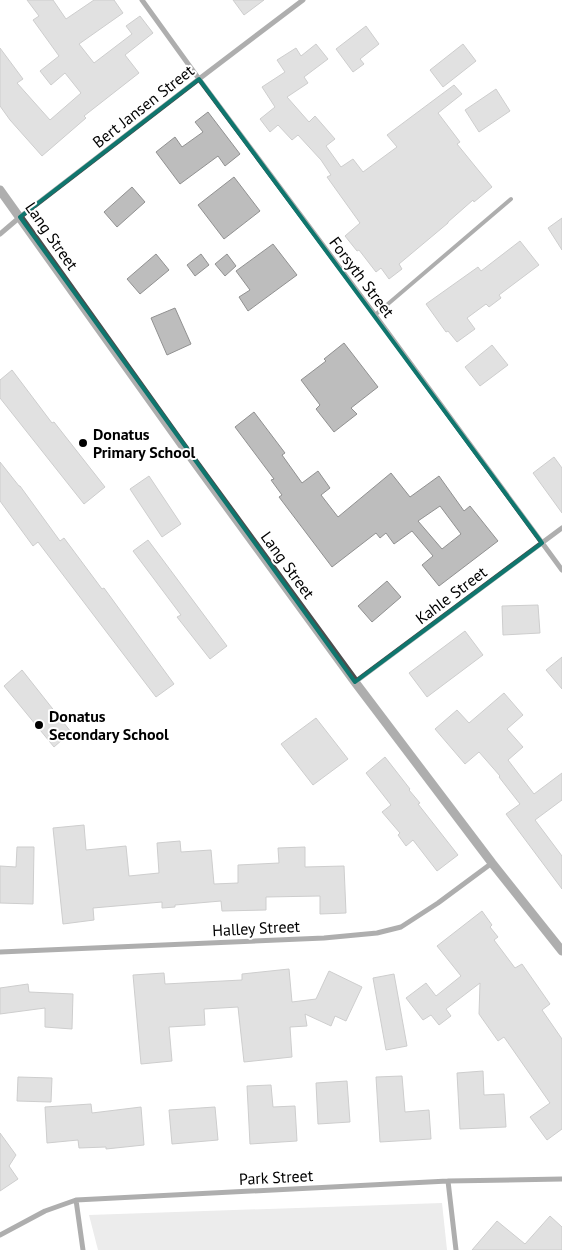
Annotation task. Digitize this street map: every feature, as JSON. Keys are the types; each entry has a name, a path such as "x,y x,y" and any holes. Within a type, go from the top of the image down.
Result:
{"street":[{"name":"Forsyth Street","path":"142,0 562,570"},
{"name":"Bert Jansen Street","path":"0,234 303,0"},
{"name":"Lang Street","path":"0,190 182,446 355,682 492,863 562,951"},
{"name":"Kahle Street","path":"355,682 562,528"},
{"name":"Halley Street","path":"0,952 324,938 376,933 401,927 438,903 492,863"},
{"name":"Park Street","path":"0,1235 45,1211 76,1200 562,1178"},
{"path":"448,1182 456,1250"},
{"path":"76,1200 83,1250"}],"lane":[{"path":"375,315 511,199"}],"highlighted area":[{"path":"199,79 542,543 355,682 20,217"}],"shaded area":[{"path":"442,1203 447,1250 98,1250 89,1215"}],"building":[{"path":"27,0 53,0 66,19 94,0 114,0 123,13 79,44 94,63 132,34 126,26 140,16 153,33 125,55 139,73 84,116 86,118 42,156 0,106 0,48 23,79 17,83 50,120 81,93 65,73 51,85 40,71 59,56 33,20 39,16"},
{"path":"233,0 264,0 244,15"},
{"path":"366,26 379,44 360,59 364,64 353,72 336,49"},
{"path":"316,44 328,59 304,77 308,83 287,97 309,122 315,116 335,139 326,146 341,167 353,159 363,172 397,147 387,135 454,85 462,94 438,113 460,142 457,144 492,187 474,202 473,200 399,264 402,269 389,279 381,268 376,272 345,236 360,223 327,177 331,175 321,160 298,135 292,140 278,125 270,132 260,119 275,107 262,87 285,72 277,60 296,48 301,56"},
{"path":"463,44 476,61 443,87 430,70"},
{"path":"496,89 510,111 479,132 465,110"},
{"path":"208,112 240,154 225,166 218,156 180,184 156,152 175,137 182,147 203,132 195,122"},
{"path":"234,177 260,211 224,239 198,205"},
{"path":"132,187 145,202 117,227 104,212"},
{"path":"562,218 562,250 548,228"},
{"path":"520,241 539,265 499,295 501,298 489,307 486,304 467,318 475,329 457,342 448,331 446,332 426,304 478,267 481,271"},
{"path":"273,244 297,275 248,311 239,297 250,290 236,271"},
{"path":"156,254 169,270 140,294 127,279"},
{"path":"201,254 209,265 195,276 187,265"},
{"path":"227,254 236,266 225,276 215,264"},
{"path":"175,308 191,344 167,355 151,318"},
{"path":"344,343 378,387 351,408 357,414 334,432 316,409 320,405 301,380 326,361 324,359"},
{"path":"492,345 508,365 480,386 465,367"},
{"path":"12,370 52,423 54,422 105,487 84,504 0,398 0,380"},
{"path":"254,412 285,453 282,455 302,483 318,471 330,488 321,495 338,517 391,473 410,497 439,476 464,511 470,506 498,541 439,586 422,565 433,556 412,531 394,544 386,533 380,538 376,533 332,567 279,497 282,495 271,480 274,479 235,427","holes":["440,506 461,534 442,549 418,521"]},
{"path":"554,457 562,468 562,513 533,473"},
{"path":"0,462 60,541 64,538 102,589 104,588 174,684 156,697 38,542 33,546 0,501"},
{"path":"149,476 181,524 162,537 130,489"},
{"path":"148,540 227,646 210,659 177,617 181,615 133,551"},
{"path":"387,581 401,597 372,622 358,606"},
{"path":"538,605 540,633 503,635 502,606"},
{"path":"465,631 483,655 427,697 409,673"},
{"path":"562,657 562,689 546,670"},
{"path":"22,670 71,732 54,747 4,686"},
{"path":"504,693 523,715 507,729 523,747 508,760 534,794 562,773 562,800 535,820 562,856 562,889 506,814 520,804 500,776 479,752 465,764 435,729 457,710 469,723"},
{"path":"316,718 348,759 313,785 281,744"},
{"path":"385,757 420,803 418,804 458,855 437,871 413,840 406,846 398,835 400,833 382,812 391,805 366,773"},
{"path":"84,825 86,850 126,846 129,876 159,873 157,843 180,841 181,852 211,850 214,884 238,883 238,865 279,863 278,848 305,847 305,867 344,866 346,913 320,914 320,896 266,897 266,910 222,911 221,901 162,908 162,902 93,908 94,920 63,924 53,828"},
{"path":"17,847 34,847 33,904 0,903 0,866 16,867"},
{"path":"482,911 492,925 490,927 498,937 494,940 515,968 522,964 550,1004 542,1010 562,1039 562,1129 547,1140 530,1117 550,1103 504,1037 498,1041 479,1014 480,983 446,1009 451,1016 439,1025 431,1015 423,1020 406,998 426,983 436,996 461,976 437,946"},
{"path":"289,969 292,1002 316,999 329,971 362,987 346,1021 335,1016 331,1026 305,1014 307,1026 290,1027 292,1057 244,1062 238,1007 204,1009 205,1025 169,1027 172,1061 141,1064 133,975 164,973 165,984 242,980 242,974"},
{"path":"394,974 407,1046 386,1050 373,978"},
{"path":"28,984 29,992 73,994 72,1029 45,1027 45,1008 0,1014 0,988"},
{"path":"483,1071 484,1095 504,1094 506,1127 460,1129 457,1073"},
{"path":"402,1076 405,1112 429,1110 431,1139 380,1142 376,1077"},
{"path":"18,1077 52,1078 51,1102 17,1101"},
{"path":"347,1081 350,1122 318,1124 316,1083"},
{"path":"271,1085 273,1107 295,1106 297,1141 250,1144 247,1086"},
{"path":"91,1104 92,1113 141,1107 144,1145 106,1149 106,1147 79,1148 78,1140 47,1143 45,1107"},
{"path":"215,1107 218,1140 172,1144 169,1110"},
{"path":"0,1133 16,1155 9,1166 18,1179 0,1191"},
{"path":"550,1216 562,1227 562,1250 472,1250 497,1221 525,1244"}],"place":[{"name":"Donatus Primary School","path":"83,443"},
{"name":"Donatus Secondary School","path":"39,725"}]}
